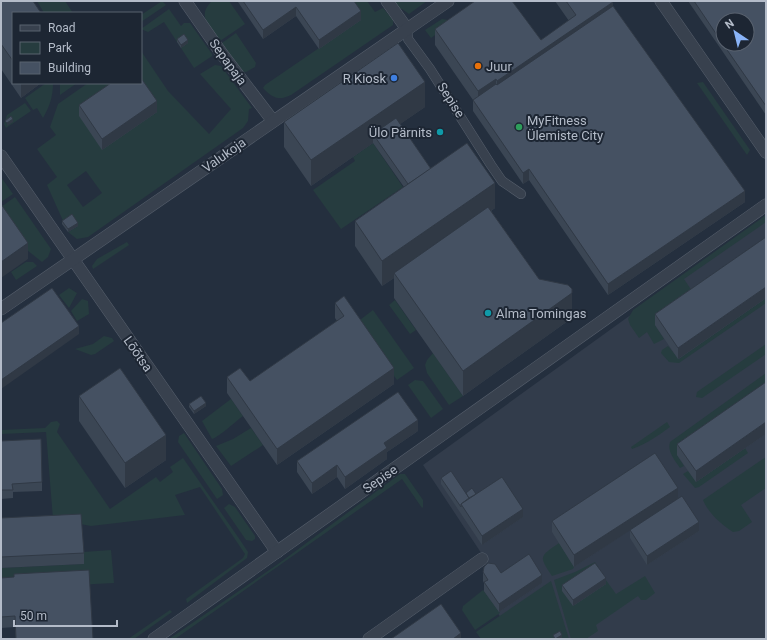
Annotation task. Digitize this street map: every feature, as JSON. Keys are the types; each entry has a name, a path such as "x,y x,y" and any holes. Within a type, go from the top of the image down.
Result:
{"street":[{"name":"Sepise","path":"387,1 407,29 408,39 430,69 466,124 472,138 502,181 521,194"},
{"name":"Valukoja","path":"1,309 73,261 448,1"},
{"path":"661,1 766,152"},
{"name":"Sepapaja","path":"189,2 222,54 273,121"},
{"name":"Lõõtsa","path":"1,156 277,552"},
{"name":"Sepise","path":"154,639 766,205"},
{"path":"369,639 482,559"}],"shaded area":[{"path":"766,220 766,639 515,639 483,591 499,580 423,465 632,314"}],"green space":[{"path":"37,1 65,1 72,12 43,12"},
{"path":"162,1 166,5 142,21 142,14"},
{"path":"212,1 229,1 245,24 220,41 206,21 205,16 207,6"},
{"path":"347,1 367,1 375,12 383,8 393,20 393,25 291,95 283,98 276,98 266,91 263,88 265,85 360,20"},
{"path":"394,1 427,1 409,14 402,9 400,10"},
{"path":"169,9 181,26 184,23 190,23 212,56 194,68 164,22 148,32 142,28"},
{"path":"442,19 448,20 451,24 431,38 425,30"},
{"path":"236,33 256,63 255,67 246,72 240,71 222,43"},
{"path":"142,52 168,91 209,134 231,109 200,74 215,65 221,66 252,108 249,109 248,121 243,128 88,237 77,239 68,232 78,226 64,223 47,185 57,177 37,149 56,135 50,127 58,104 87,84 142,84","holes":["86,171 102,193 83,207 67,185"]},
{"path":"703,82 750,150 747,155 697,83"},
{"path":"45,84 53,84 51,101 43,118 37,108 33,110 25,98"},
{"path":"60,84 76,84 60,95"},
{"path":"25,103 31,111 6,128 4,124 7,115"},
{"path":"373,143 403,187 341,229 313,190 355,161 353,157"},
{"path":"1,177 13,194 1,202"},
{"path":"15,197 51,249 48,257 42,262 27,250 1,207"},
{"path":"766,215 766,222 684,279 696,297 655,325 664,339 654,344 647,332 639,338 630,325 628,319 633,310"},
{"path":"127,242 129,245 93,269 92,266 97,259"},
{"path":"26,262 33,262 37,266 16,280 11,272"},
{"path":"69,288 77,293 69,308 59,295"},
{"path":"766,298 766,303 679,363 669,362 661,353 662,350 668,346 679,359"},
{"path":"82,299 88,301 89,314 77,321 71,311"},
{"path":"395,300 416,330 410,334 389,305"},
{"path":"373,310 414,368 397,380 356,323"},
{"path":"104,336 112,338 114,341 95,354 91,355 75,349 93,344"},
{"path":"766,344 766,354 702,398 696,397 697,392"},
{"path":"433,353 463,396 449,405 427,373 425,365"},
{"path":"766,373 766,393 677,455 684,466 680,468 671,453 669,446 670,442"},
{"path":"415,380 423,381 443,409 431,418 408,385"},
{"path":"231,399 243,416 212,439 202,421"},
{"path":"57,421 60,424 57,432 110,509 156,477 160,482 173,472 170,467 183,458 248,552 247,558 187,603 186,599 243,558 245,554 200,487 175,495 185,515 91,526 53,519 46,432 1,434 1,430 45,428 51,422"},
{"path":"667,422 670,427 652,440 632,449 631,447"},
{"path":"251,428 263,445 231,466 216,446 233,439"},
{"path":"184,433 222,489 223,495 217,499 178,442 179,436"},
{"path":"745,448 748,453 699,487 695,488 683,474 688,471 696,482"},
{"path":"766,457 766,488 741,505 752,522 739,531 733,532 724,526 708,510 703,500"},
{"path":"400,474 405,474 423,500 422,508 402,479 175,639 169,639 278,564"},
{"path":"229,504 235,507 255,536 255,539 252,541 246,540 224,508"},
{"path":"559,543 574,567 573,569 552,576 543,560 543,557 548,551"},
{"path":"111,550 114,583 1,589 1,568 83,564 83,552"},
{"path":"595,562 599,568 596,569 616,594 645,576 655,593 646,600 641,600 638,596 596,625 598,631 586,639 571,639 554,580"},
{"path":"551,581 569,639 481,639 476,632"},
{"path":"483,590 500,613 475,630 462,610 463,606"},
{"path":"170,610 172,612 134,639 128,639"}],"building":[{"path":"1,1 33,1 40,12 12,12 12,60 1,44"},
{"path":"243,1 354,1 361,11 319,40 296,7 263,30"},
{"path":"475,1 512,1 541,40 576,15 566,1 613,2 497,81 496,79 478,91 435,29"},
{"path":"694,1 766,1 766,106 729,52 755,52 755,12 715,12 715,32"},
{"path":"613,6 745,191 608,284 529,169 523,173 473,100"},
{"path":"184,34 188,40 181,45 177,39"},
{"path":"398,43 425,82 311,160 284,122"},
{"path":"142,79 157,101 102,139 79,105 110,84 142,84"},
{"path":"11,116 13,119 7,123 5,121"},
{"path":"396,118 431,169 408,184 373,134"},
{"path":"467,143 495,183 382,261 355,221"},
{"path":"1,204 28,243 1,262"},
{"name":"Alma Tomingas","path":"488,207 539,279 568,285 572,289 572,293 463,371 394,273"},
{"path":"72,214 78,223 68,229 62,221"},
{"path":"766,237 766,287 678,348 655,314"},
{"path":"52,288 79,326 1,380 1,323"},
{"path":"344,296 394,368 277,449 227,377 240,368 250,381 344,316 335,303"},
{"path":"120,368 166,435 125,463 79,396"},
{"path":"766,382 766,422 696,471 677,444"},
{"path":"398,392 418,420 384,443 387,448 345,477 337,465 312,483 297,461"},
{"path":"201,396 206,403 194,411 189,404"},
{"path":"41,439 42,482 12,484 13,490 1,490 1,441"},
{"path":"655,453 678,488 574,555 552,521"},
{"path":"451,471 469,498 461,504 461,507 441,478"},
{"path":"502,477 523,509 482,536 461,504"},
{"path":"472,488 476,494 469,498 466,493"},
{"path":"682,496 699,522 647,556 630,530"},
{"path":"81,514 84,553 1,557 1,518"},
{"path":"529,554 542,575 499,604 484,582 488,580 483,572 484,567 488,563 495,564 501,573"},
{"path":"595,563 606,578 573,600 562,585"},
{"path":"89,570 93,639 16,639 15,616 1,617 1,578 14,577 14,574"},
{"path":"441,604 461,633 453,639 391,639"},
{"path":"560,631 562,635 555,639 553,635"}],"place":[{"name":"Juur","path":"478,66"},
{"name":"R Kiosk","path":"394,78"},
{"name":"MyFitness Ülemiste City","path":"519,127"},
{"name":"Ülo Pärnits","path":"440,132"},
{"name":"Alma Tomingas","path":"488,313"}]}
